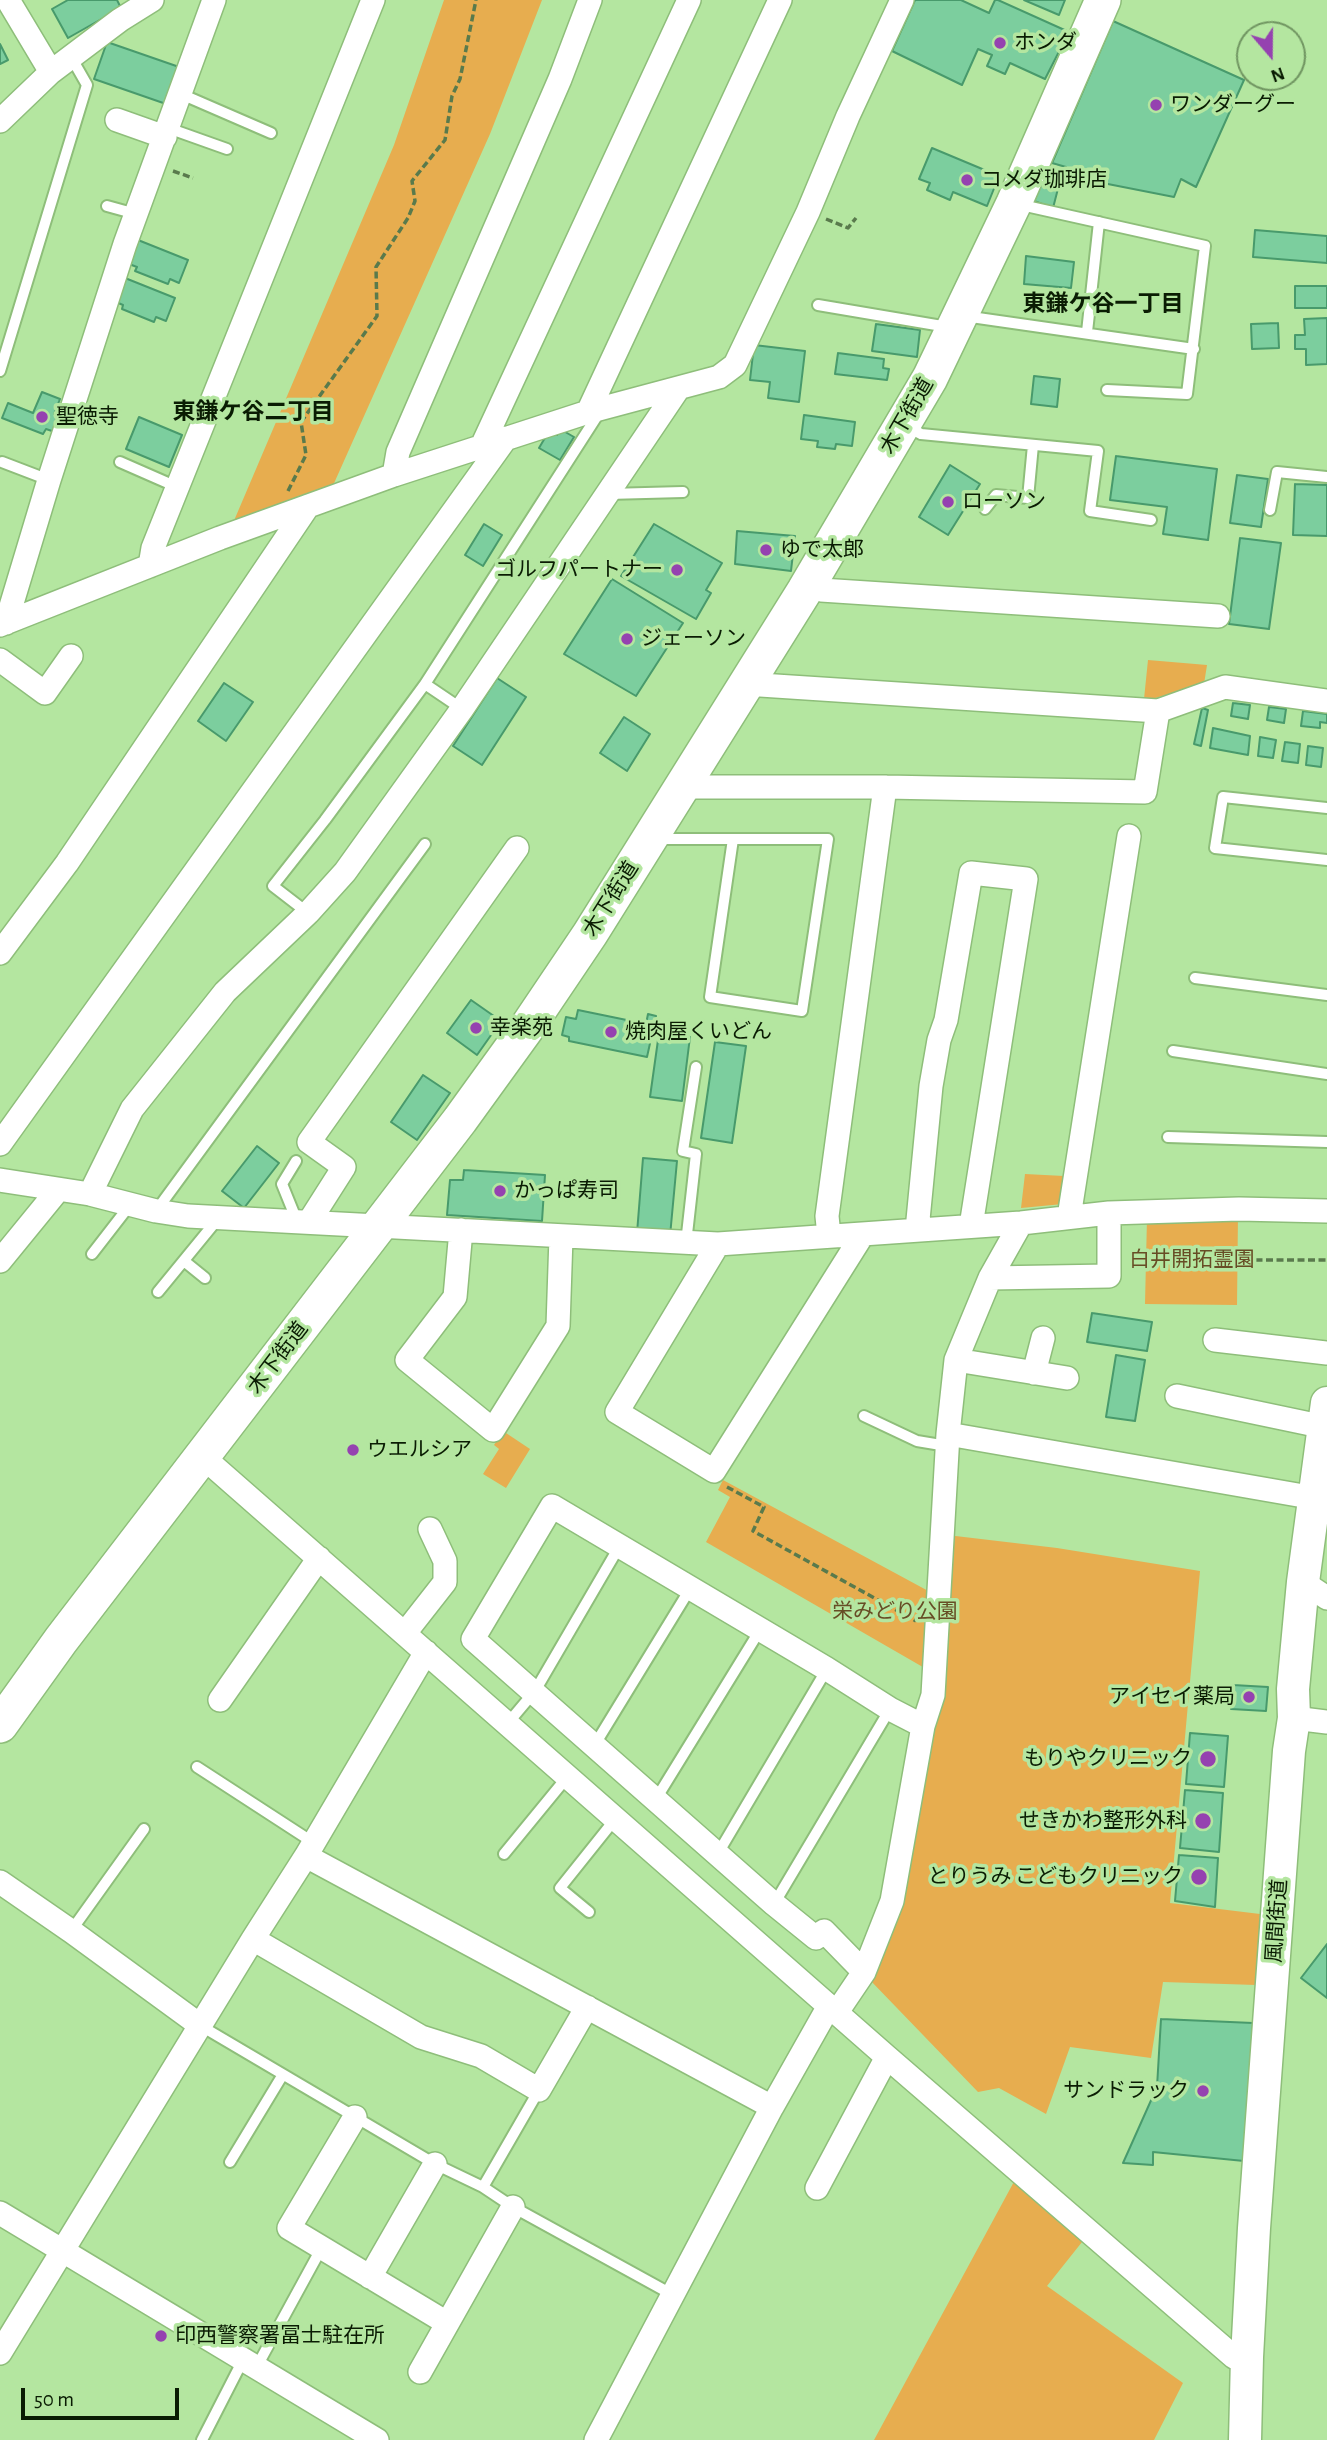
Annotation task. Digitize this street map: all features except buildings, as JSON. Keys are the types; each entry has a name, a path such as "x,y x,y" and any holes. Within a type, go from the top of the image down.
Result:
{"main road":[{"name":"木下街道","path":"0,1725 61,1640 460,1120 590,934 805,590 930,378 1014,203 1103,0"}],"street":[{"path":"8,0 51,72"},
{"path":"0,121 51,72 120,20 152,0"},
{"path":"3,624 136,214 214,0"},
{"path":"150,566 153,548 177,487 373,0"},
{"path":"394,475 398,452 560,79 590,0"},
{"path":"482,446 689,0"},
{"path":"595,410 780,0"},
{"path":"3,624 394,475 595,410 719,377 735,365 808,212 848,116 902,0"},
{"path":"117,120 166,133"},
{"path":"90,1194 132,1109 225,992 308,913 345,872 462,709 678,389"},
{"path":"0,1144 506,438"},
{"path":"0,953 67,863 300,509"},
{"path":"809,580 821,590 1218,617"},
{"path":"1,664 45,693 71,656"},
{"path":"745,684 1158,710 1225,687 1327,701"},
{"path":"681,787 885,787 1145,792 1158,710"},
{"path":"829,1237 827,1216 885,787"},
{"path":"1069,1217 1129,836"},
{"path":"303,1222 345,1167 309,1142 517,848"},
{"path":"917,1230 931,1086 939,1040 946,1020 971,873 1026,879 971,1226"},
{"path":"0,1180 90,1194 156,1211 219,1218 718,1244 1021,1223 1109,1213 1239,1209 1327,1211"},
{"path":"0,1261 58,1189"},
{"path":"990,1278 1109,1276 1109,1213"},
{"path":"596,2440 772,2108 833,2008 864,1972 892,1901 923,1726 933,1695 947,1440 956,1360 990,1278 1021,1223"},
{"path":"461,1230 454,1297 407,1360 494,1430 558,1326 562,1237"},
{"path":"718,1244 617,1412 714,1471 863,1234"},
{"path":"1034,1373 1042,1338"},
{"path":"1214,1340 1327,1353"},
{"path":"956,1360 1067,1378"},
{"path":"1177,1396 1326,1415"},
{"name":"風間街道","path":"1245,2440 1247,2357 1289,1751 1294,1718 1293,1689 1315,1590 1326,1415"},
{"path":"947,1440 1320,1488"},
{"path":"203,1457 887,2057 1234,2357 1247,2357"},
{"path":"864,1972 824,1931 816,1938 774,1904 474,1639 552,1506 890,1709 923,1726"},
{"path":"405,1633 445,1582 445,1561 430,1530"},
{"path":"220,1700 318,1558"},
{"path":"0,2353 310,1850 426,1652"},
{"path":"1294,1718 1327,1722"},
{"path":"310,1850 772,2108"},
{"path":"0,1882 201,2026"},
{"path":"253,1939 421,2037 481,2056 539,2090 587,2007"},
{"path":"817,2189 887,2057"},
{"path":"355,2117 289,2228 447,2323"},
{"path":"370,2277 435,2164"},
{"path":"421,2372 513,2207"},
{"path":"0,2213 249,2364 342,2432 377,2440"}],"lane":[{"path":"0,371 87,85 71,57"},
{"path":"181,94 271,132"},
{"path":"166,133 228,149"},
{"path":"1014,203 1205,246 1187,394 1107,390"},
{"path":"107,206 136,214"},
{"path":"1087,332 1099,222"},
{"path":"818,305 1087,332 1194,349"},
{"path":"308,913 273,887 425,684 595,410"},
{"path":"903,424 921,434 1098,451 1090,511 1151,520"},
{"path":"985,509 996,495 1028,498 1033,445"},
{"path":"2,462 49,480"},
{"path":"120,462 177,487"},
{"path":"1270,510 1277,472 1327,477"},
{"path":"606,494 683,492"},
{"path":"425,684 462,709"},
{"path":"1327,808 1223,797 1215,848 1327,860"},
{"path":"649,839 733,839 828,839 802,1012 710,997 733,839"},
{"path":"156,1211 425,844"},
{"path":"1195,978 1327,995"},
{"path":"1173,1051 1327,1074"},
{"path":"685,1243 696,1154 683,1151 696,1067"},
{"path":"1168,1137 1327,1142"},
{"path":"296,1161 282,1184 303,1222"},
{"path":"92,1254 130,1205"},
{"path":"158,1292 219,1218"},
{"path":"184,1261 205,1278"},
{"path":"864,1416 917,1441 947,1440"},
{"path":"508,1723 535,1691 619,1547"},
{"path":"594,1746 690,1589"},
{"path":"656,1798 760,1630"},
{"path":"717,1855 827,1669"},
{"path":"774,1904 890,1709"},
{"path":"197,1767 310,1850"},
{"path":"504,1854 568,1776"},
{"path":"589,1912 560,1888 616,1818"},
{"path":"71,1931 144,1829"},
{"path":"201,2026 435,2164 483,2187 513,2207 673,2295"},
{"path":"230,2162 282,2076"},
{"path":"483,2187 539,2090"},
{"path":"202,2440 321,2249"}],"path":[{"path":"300,509 285,495 306,455 301,422 377,316 376,267 408,218 415,201 412,181 445,140 452,96 460,79 476,0"},
{"path":"808,212 848,228 856,218"},
{"path":"1245,1260 1327,1260"},
{"path":"714,1471 718,1482 764,1507 753,1531 937,1632"}],"green space":[{"path":"444,0 542,0 490,134 331,490 233,523 394,145"},
{"path":"1148,660 1207,665 1204,684 1144,699"},
{"path":"1025,1174 1064,1176 1063,1204 1021,1208"},
{"name":"白井開拓霊園","path":"1238,1214 1237,1305 1145,1304 1147,1218"},
{"path":"503,1431 530,1449 506,1488 483,1474 499,1449 494,1445"},
{"name":"栄みどり公園","path":"723,1480 932,1593 928,1670 706,1542 730,1497 718,1490"},
{"path":"947,1535 1057,1548 1200,1571 1170,1903 1260,1914 1256,1985 1163,1982 1151,2058 1070,2047 1046,2114 999,2088 978,2092 869,1979 898,1902"},
{"path":"1016,2178 1086,2237 1047,2286 1183,2383 1154,2440 874,2440"}],"place":[{"name":"ホンダ","path":"1000,43"},
{"name":"ワンダーグー","path":"1156,105"},
{"name":"コメダ珈琲店","path":"967,180"},
{"name":"聖徳寺","path":"42,417"},
{"name":"ローソン","path":"948,502"},
{"name":"ゆで太郎","path":"766,550"},
{"name":"ゴルフパートナー","path":"677,570"},
{"name":"ジェーソン","path":"627,639"},
{"name":"幸楽苑","path":"476,1028"},
{"name":"焼肉屋くいどん","path":"611,1032"},
{"name":"かっぱ寿司","path":"500,1191"},
{"name":"ウエルシア","path":"353,1450"},
{"name":"アイセイ薬局","path":"1249,1697"},
{"name":"もりやクリニック","path":"1208,1759"},
{"name":"せきかわ整形外科","path":"1203,1821"},
{"name":"とりうみ こどもクリニック","path":"1199,1877"},
{"name":"サンドラック","path":"1203,2091"},
{"name":"印西警察署冨士駐在所","path":"161,2336"}],"district":[{"name":"東鎌ケ谷一丁目","path":"1103,304"},
{"name":"東鎌ケ谷二丁目","path":"253,412"}]}
